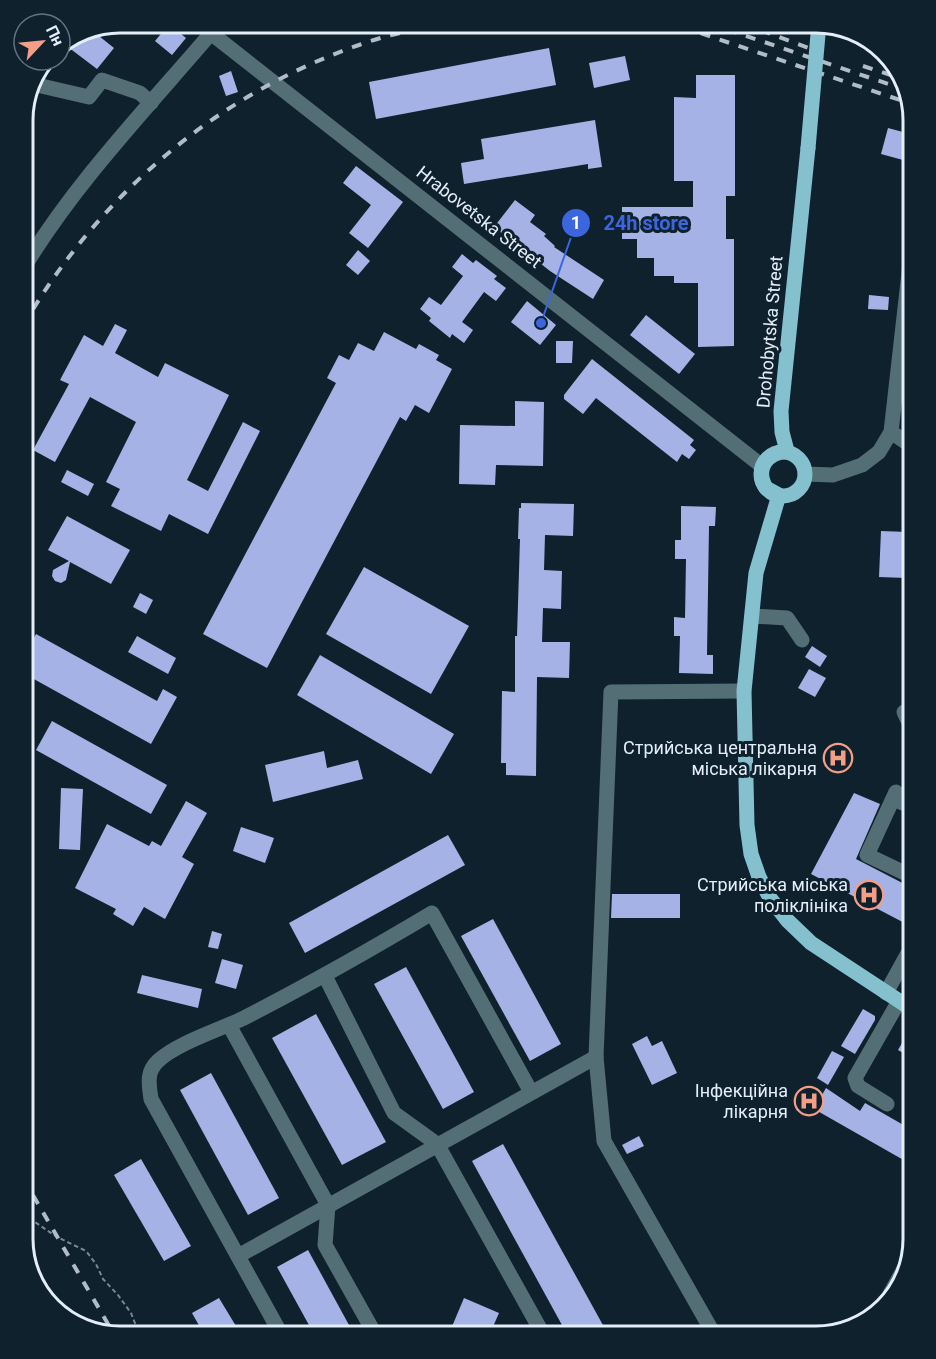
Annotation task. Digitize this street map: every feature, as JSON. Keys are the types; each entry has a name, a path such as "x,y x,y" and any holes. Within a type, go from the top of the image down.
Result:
{"main road":[{"name":"Drohobytska Street","path":"786,451 781,411 818,33"},
{"path":"786,451 800,460 805,474 800,488 794,493 779,495 766,488 761,473 762,466 772,454 786,451"},
{"path":"779,495 756,573 744,691 747,825 752,854 759,878 770,898 787,920 811,944 903,1003"}],"street":[{"path":"33,254 54,221 211,33"},
{"name":"Hrabovetska Street","path":"213,33 762,466"},
{"path":"41,86 89,97 102,80 140,93 151,103"},
{"path":"805,474 833,475 862,465 879,452 891,432 903,330"},
{"path":"891,432 903,440"},
{"path":"752,616 787,618 802,640"},
{"path":"709,1326 603,1141 596,1057 611,692 744,691"},
{"path":"903,801 895,796 867,855 903,872"},
{"path":"276,1326 151,1099 147,1078 156,1062 169,1052 229,1025 324,976 432,913 531,1092"},
{"path":"886,993 903,963"},
{"path":"324,976 394,1113 437,1144 538,1326"},
{"path":"887,1104 858,1086 855,1078 899,1001"},
{"path":"229,1025 328,1206 325,1245 370,1326"},
{"path":"238,1256 596,1057"}],"path":[{"path":"33,1221 57,1237 86,1251 96,1264 103,1279 131,1313 136,1326"}],"building":[{"path":"162,33 180,33 186,38 172,55 155,41"},
{"path":"99,36 114,48 97,69 72,50 87,40"},
{"path":"549,48 556,85 376,119 369,82"},
{"path":"625,56 630,80 594,88 589,63"},
{"path":"231,71 238,92 226,96 219,76"},
{"path":"696,75 735,75 735,196 726,196 726,239 734,239 734,346 698,347 698,283 674,283 674,276 654,276 654,258 637,258 637,239 622,239 622,207 693,207 693,181 674,181 674,97 696,98"},
{"path":"595,120 602,167 588,169 588,164 464,184 461,163 484,159 481,139"},
{"path":"888,128 903,132 903,160 881,154"},
{"path":"356,166 403,202 368,248 349,233 371,205 343,183"},
{"path":"515,200 535,215 530,222 546,234 544,236 554,247 604,280 593,299 550,271 494,227"},
{"path":"358,250 370,261 358,275 346,265"},
{"path":"462,254 473,263 476,260 497,276 494,279 506,288 496,301 484,292 462,322 473,330 464,343 452,334 450,338 429,321 431,318 420,309 429,297 441,305 463,276 452,267"},
{"path":"869,295 889,297 888,310 868,309"},
{"path":"527,301 556,325 540,345 511,322"},
{"path":"646,315 695,354 679,374 630,335"},
{"path":"115,324 127,330 115,353 158,377 165,363 229,395 187,480 208,491 243,422 260,431 208,534 169,514 161,531 111,506 120,489 106,482 136,422 90,397 55,462 33,450 69,384 60,380 84,335 103,346"},
{"path":"384,332 416,349 419,344 439,355 436,360 452,369 429,413 415,405 406,421 400,417 267,668 203,634 336,383 327,378 339,355 349,360 358,343 374,351"},
{"path":"556,341 573,341 572,363 556,363"},
{"path":"592,359 694,440 690,445 696,450 689,459 682,454 677,462 596,398 583,414 564,399 564,395"},
{"path":"515,401 544,402 543,466 496,465 495,485 459,484 460,425 515,426"},
{"path":"67,470 94,484 88,496 61,482"},
{"path":"521,503 574,504 573,536 545,535 544,570 562,571 561,609 543,608 542,642 570,642 569,678 537,677 536,776 506,775 506,763 501,763 502,691 515,692 515,636 517,636 520,539 518,539"},
{"path":"681,506 716,507 715,526 709,526 707,655 713,655 713,674 679,673 680,636 674,636 674,617 685,618 686,559 675,559 675,540 681,540"},
{"path":"67,516 130,550 111,584 70,562 66,580 61,583 55,581 52,576 53,570 69,561 48,550"},
{"path":"881,531 903,532 903,578 879,577"},
{"path":"364,567 469,626 431,694 326,634"},
{"path":"140,593 153,600 146,614 133,607"},
{"path":"36,634 157,701 163,689 177,697 151,744 33,679 33,640"},
{"path":"137,636 176,658 168,674 128,652"},
{"path":"812,646 827,656 820,667 805,657"},
{"path":"320,655 454,734 431,774 297,695"},
{"path":"809,669 826,678 815,697 798,688"},
{"path":"52,721 167,785 151,814 36,750"},
{"path":"324,751 327,768 358,760 363,779 273,802 265,765"},
{"path":"61,788 83,789 80,850 59,849"},
{"path":"854,793 880,804 856,859 903,883 903,922 811,874"},
{"path":"186,801 207,813 182,857 194,864 165,919 144,907 133,926 113,914 116,909 75,888 107,824 149,846 152,841 161,846"},
{"path":"241,827 274,838 265,863 233,851"},
{"path":"448,835 465,865 305,953 289,923"},
{"path":"612,894 680,894 680,918 611,918"},
{"path":"493,919 561,1044 530,1061 461,936"},
{"path":"212,931 222,934 218,949 208,947"},
{"path":"222,959 243,965 236,989 215,983"},
{"path":"406,967 474,1092 443,1109 374,984"},
{"path":"142,975 202,989 198,1008 137,993"},
{"path":"863,1009 875,1016 875,1020 855,1054 841,1046"},
{"path":"316,1014 386,1142 342,1165 272,1038"},
{"path":"647,1036 652,1046 662,1041 677,1073 652,1085 632,1044"},
{"path":"903,1041 903,1053 898,1050"},
{"path":"832,1051 844,1057 828,1085 817,1078"},
{"path":"211,1073 279,1198 248,1215 180,1090"},
{"path":"826,1088 860,1111 865,1103 903,1125 903,1160 814,1109"},
{"path":"639,1136 644,1146 627,1154 622,1145"},
{"path":"503,1144 603,1326 563,1326 472,1161"},
{"path":"141,1159 191,1246 164,1261 114,1175"},
{"path":"308,1250 350,1326 309,1326 277,1267"},
{"path":"219,1298 236,1326 199,1326 192,1313"},
{"path":"464,1298 499,1313 493,1326 452,1326"}],"railway":[{"path":"33,310 87,234 125,193 166,155 210,121 257,91 307,66 359,45 401,33"},
{"path":"700,33 901,100"},
{"path":"738,33 896,87"},
{"path":"769,33 814,50"},
{"path":"863,66 890,75"},
{"path":"33,1195 109,1325"}],"place":[{"name":"24h store","path":"541,323"},
{"name":"Стрийська центральна міська лікарня","path":"838,758"},
{"name":"Стрийська міська поліклініка","path":"869,895"},
{"name":"Інфекційна лікарня","path":"809,1101"}]}
